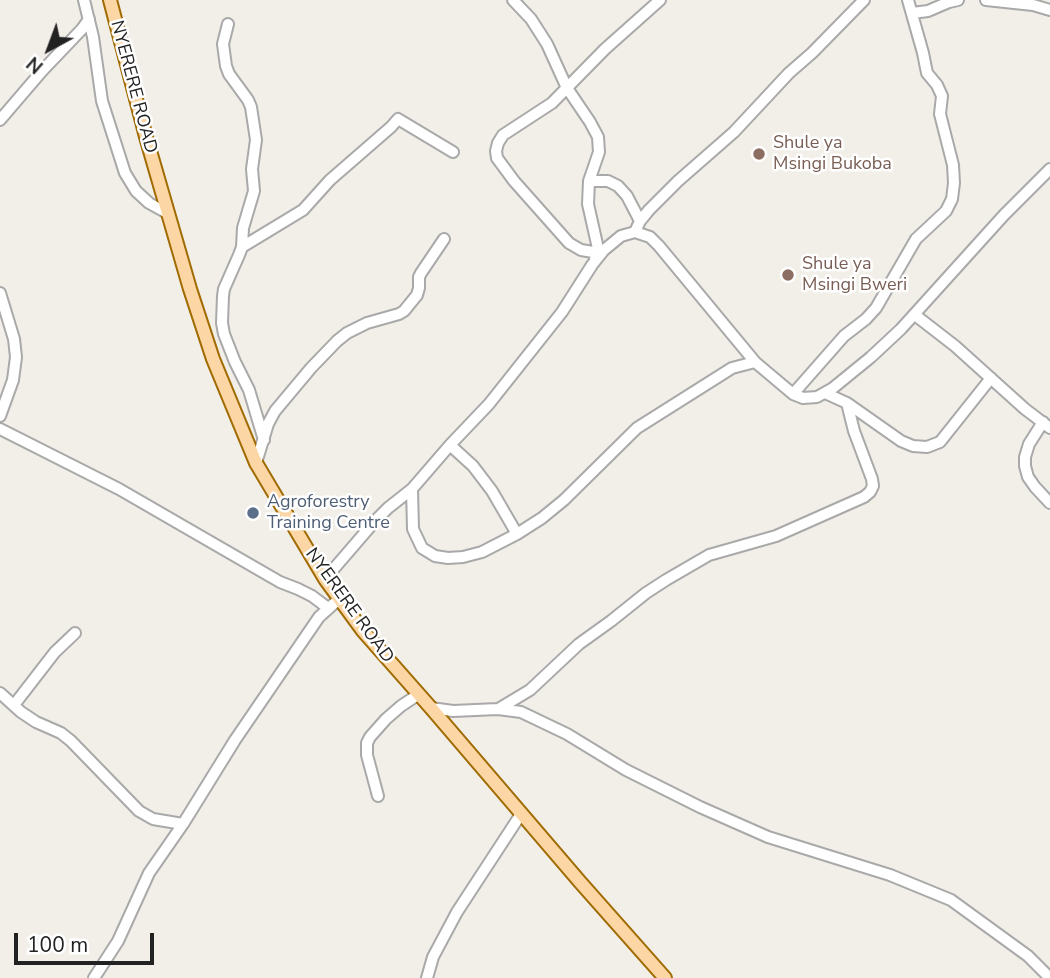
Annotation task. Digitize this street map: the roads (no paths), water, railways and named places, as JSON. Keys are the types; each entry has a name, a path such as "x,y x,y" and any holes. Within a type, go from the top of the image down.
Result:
{"main road":[{"name":"NYERERE ROAD","path":"110,0 167,213 214,359 256,463 325,579 363,631 665,978"}],"street":[{"path":"83,0 89,19 102,101 125,173 136,191 149,203 167,213"},
{"path":"325,579 375,521 412,489 489,404 562,312 599,253 588,204 589,181 599,152 598,137 566,88 547,44 531,19 513,0"},
{"path":"599,253 581,250 569,243 514,181 497,159 496,151 498,143 508,130 543,110 604,49 660,0"},
{"path":"635,232 640,221 678,181 734,132 789,72 812,53 863,0"},
{"path":"793,394 844,336 876,308 916,239 946,211 951,199 953,164 940,114 942,96 927,73 908,0"},
{"path":"912,13 928,11 958,0"},
{"path":"986,0 1033,5 1050,10"},
{"path":"0,121 89,19"},
{"path":"228,24 222,44 226,66 251,107 256,140 252,170 254,191 243,228 242,247 223,296 222,323 235,362 249,390 264,440"},
{"path":"242,247 303,210 330,180 398,119 453,152"},
{"path":"592,265 604,250 621,236 635,232 650,237 755,362 793,394 803,398 817,397 871,357 915,314 1003,215 1050,169"},
{"path":"589,181 608,181 618,186 627,196 640,221"},
{"path":"256,463 268,424 275,411 311,368 347,333 367,323 399,314 411,304 417,295 419,277 444,239"},
{"path":"0,293 14,339 16,357 13,380 0,416"},
{"path":"915,314 1046,425 1029,444 1025,466 1028,477 1050,503"},
{"path":"412,489 413,529 422,548 435,556 448,558 463,558 482,552 542,518 638,428 732,368 755,362"},
{"path":"825,393 846,403 901,441 913,446 927,447 940,442 991,378"},
{"path":"498,709 530,690 579,644 666,580 709,555 776,536 870,492 872,479 846,403"},
{"path":"1,431 119,489 280,582 312,596 328,608"},
{"path":"450,444 473,466 492,491 517,534"},
{"path":"94,978 118,941 149,873 318,617 339,599"},
{"path":"14,705 55,652 75,633"},
{"path":"0,693 36,722 61,733 71,741 139,811 153,819 183,824"},
{"path":"378,796 367,755 367,743 386,719 419,694"},
{"path":"431,708 453,711 498,709 521,712 538,719 626,770 768,837 890,875 951,900 1028,956 1050,978"},
{"path":"427,978 433,957 457,912 521,814"}],"place":[{"name":"Shule ya Msingi Bukoba","path":"759,154"},
{"name":"Shule ya Msingi Bweri","path":"788,275"},
{"name":"Agroforestry Training Centre","path":"253,513"}]}
